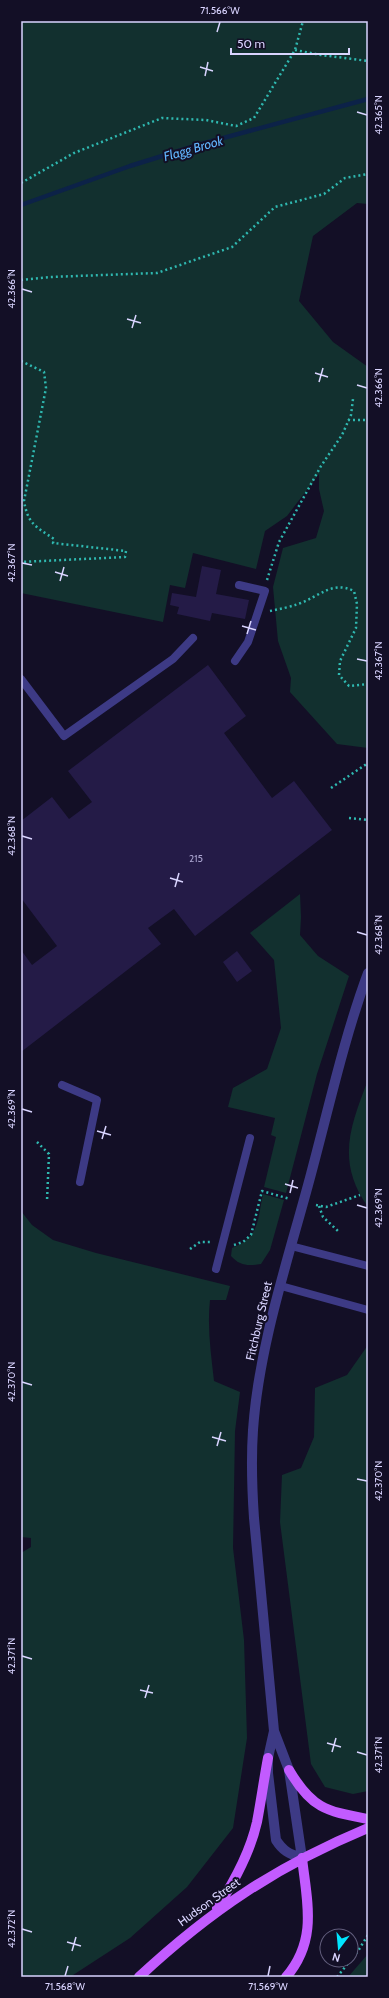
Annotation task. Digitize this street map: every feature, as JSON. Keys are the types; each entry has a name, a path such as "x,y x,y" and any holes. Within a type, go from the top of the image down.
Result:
{"main road":[{"path":"214,1914 234,1879 251,1841 257,1822 268,1758"},
{"path":"289,1770 306,1795 317,1804 334,1812 368,1819"},
{"name":"Hudson Street","path":"139,1977 214,1914 267,1877 302,1858 368,1828"},
{"path":"286,1977 292,1970 303,1950 309,1926 302,1858"}],"street":[{"name":"Fitchburg Street","path":"274,1731 256,1539 252,1458 253,1430 261,1374 291,1246 350,1028 368,973"},
{"path":"274,1731 289,1770 302,1858 288,1854 281,1849 276,1840 268,1758 274,1731"}],"lane":[{"path":"235,661 248,642 265,591 240,585"},
{"path":"21,679 64,736 173,659 193,638"},
{"path":"62,1085 97,1100 80,1182"},
{"path":"216,1269 250,1138"},
{"path":"291,1246 368,1266"},
{"path":"281,1286 368,1310"}],"path":[{"path":"21,183 74,153 162,118 206,120 236,126 254,118 295,50 303,21"},
{"path":"295,50 368,61"},
{"path":"21,280 50,277 156,273 232,247 275,207 324,194 345,178 368,174"},
{"path":"21,361 44,372 46,388 24,501 27,516 34,525 54,539 53,543 126,551 125,557 21,562"},
{"path":"265,591 279,542 321,466 342,435 348,420 353,399"},
{"path":"348,420 368,420"},
{"path":"260,609 270,611 299,604 327,589 345,586 354,591 357,604 356,628 340,660 339,675 349,686 368,684"},
{"path":"331,788 368,763"},
{"path":"349,818 368,820"},
{"path":"37,1142 49,1154 47,1201"},
{"path":"231,1247 243,1242 251,1235 262,1191 290,1199"},
{"path":"338,1232 324,1218 318,1205 326,1207 360,1195"},
{"path":"190,1249 200,1242 211,1242"},
{"path":"337,1977 358,1951 368,1935"}],"green space":[{"path":"21,21 368,21 368,204 357,203 313,236 299,301 333,342 368,367 368,748 337,744 290,692 291,678 278,641 273,587 283,548 316,538 324,511 319,489 319,474 287,516 265,531 256,569 193,553 185,588 170,585 163,622 21,593"},
{"path":"300,894 300,935 318,956 349,976 317,1074 286,1193 264,1187 276,1137 271,1135 275,1118 228,1107 233,1088 267,1069 281,1028 274,960 250,933"},
{"path":"368,1080 368,1207 358,1191 352,1175 349,1159 349,1144 356,1113"},
{"path":"263,1194 284,1200 270,1250 261,1264 244,1264 238,1262 231,1256 232,1248 248,1239 253,1233 258,1220"},
{"path":"21,1211 32,1225 53,1240 96,1253 230,1286 226,1300 210,1300 209,1330 214,1381 240,1392 235,1431 233,1548 244,1640 247,1738 233,1828 187,1887 130,1938 70,1977 21,1977 21,1553 31,1547 31,1538 21,1537"},
{"path":"368,1345 368,1791 353,1794 325,1787 311,1764 280,1522 282,1475 301,1468 314,1437 315,1388 347,1375"},
{"path":"368,1954 368,1977 348,1977 356,1968 359,1968 359,1964"}],"building":[{"path":"202,566 221,570 216,594 249,600 245,619 212,613 210,621 177,614 179,607 170,605 172,593 196,597"},
{"path":"208,665 246,716 224,733 272,798 294,781 332,830 195,936 174,909 148,928 161,944 21,1052 21,950 32,965 57,946 21,898 21,821 52,797 69,819 92,802 68,771"},
{"path":"237,951 252,971 237,982 223,962"}],"waterway":[{"name":"Flagg Brook","path":"21,205 130,166 201,144 368,99"}]}
